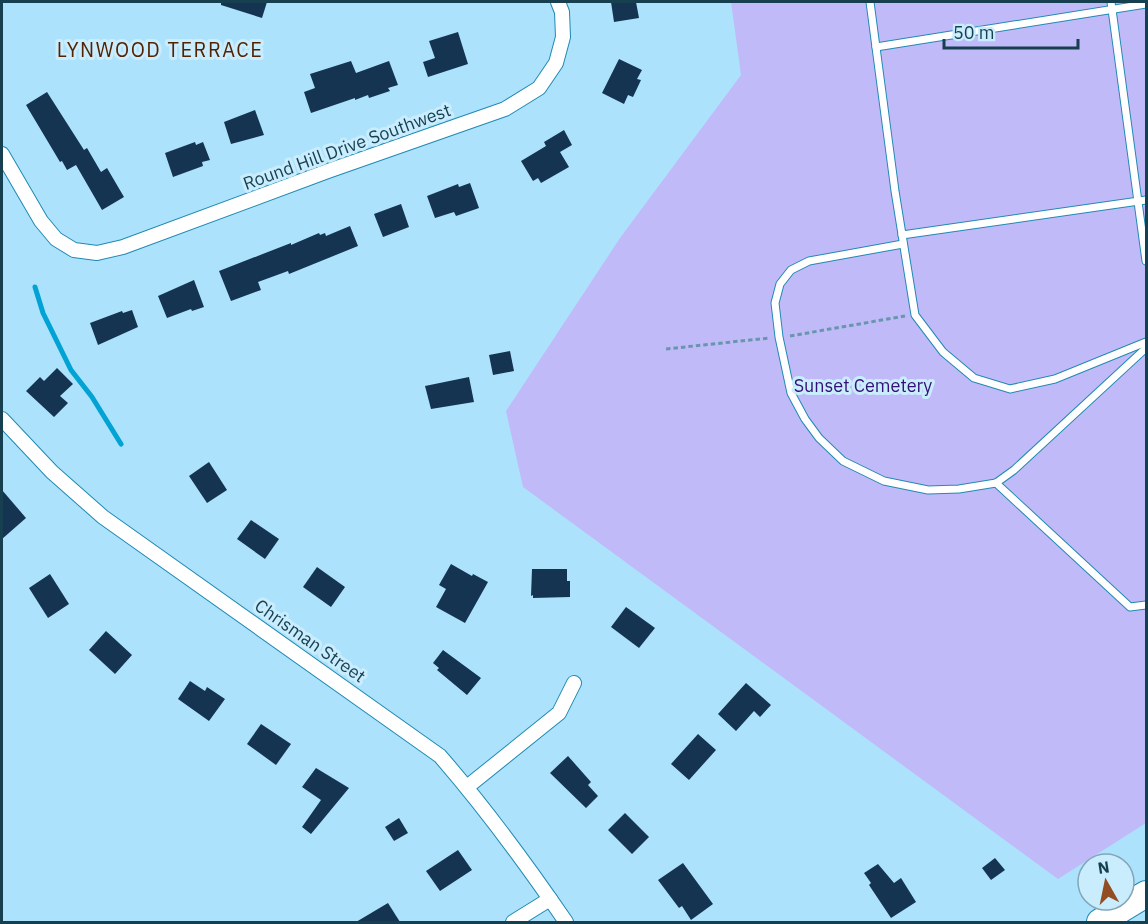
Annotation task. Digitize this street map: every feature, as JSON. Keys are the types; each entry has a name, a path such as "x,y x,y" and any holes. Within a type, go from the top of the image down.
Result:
{"highway":[{"path":"1100,922 1146,894"}],"street":[{"name":"Round Hill Drive Southwest","path":"2,153 41,221 56,239 74,250 97,253 123,247 328,171 505,110 539,88 556,63 563,37 562,12 558,2"},
{"name":"Chrisman Street","path":"2,419 52,472 103,517 440,756 466,787 566,922"},
{"path":"466,787 558,713 574,683"},
{"path":"513,922 550,899"}],"lane":[{"path":"870,2 915,315 943,352 974,378 1010,389 1055,379 1146,342"},
{"path":"876,47 1112,5 1146,4"},
{"path":"1112,5 1146,261"},
{"path":"902,235 1146,200"},
{"path":"903,244 809,261 791,270 780,284 775,303 779,337 791,393 805,419 819,438 843,461 884,481 928,490 959,489 996,483 1014,470 1146,348"},
{"path":"996,483 1130,607 1146,605"}],"path":[{"path":"666,349 779,337 915,315"}],"green space":[{"name":"Sunset Cemetery","path":"731,2 1146,2 1146,823 1100,852 1076,852 1076,868 1058,879 523,487 506,411 620,238 741,75"}],"building":[{"path":"221,2 267,2 262,18 221,5"},
{"path":"611,2 636,2 639,18 614,22"},
{"path":"458,32 468,64 428,77 423,62 435,58 429,41"},
{"path":"619,59 642,70 637,79 641,80 633,97 628,95 624,104 602,93"},
{"path":"351,61 356,73 389,61 398,85 388,88 390,91 369,98 368,95 355,100 355,98 311,113 304,92 315,88 310,74"},
{"path":"47,92 84,150 87,148 101,172 107,168 124,197 102,210 76,165 67,170 62,161 60,162 26,105"},
{"path":"255,110 264,135 231,144 224,122"},
{"path":"564,130 572,145 560,152 569,167 541,183 538,178 533,181 521,161 546,146 544,142"},
{"path":"195,142 196,145 203,142 210,160 202,162 203,166 173,177 165,153"},
{"path":"470,183 479,208 456,216 454,212 435,218 427,196 458,184 459,187"},
{"path":"401,204 409,227 383,237 374,214"},
{"path":"350,226 358,246 289,274 288,271 258,282 261,290 231,301 219,271 319,233 320,235 325,233 326,236"},
{"path":"194,280 204,307 167,318 158,296"},
{"path":"132,310 138,327 98,345 90,323 122,311 123,313"},
{"path":"510,351 514,371 493,375 489,355"},
{"path":"57,368 73,384 60,396 68,403 54,417 26,391 40,377 44,381"},
{"path":"469,377 474,402 431,409 425,386"},
{"path":"209,462 227,490 207,503 189,476"},
{"path":"2,490 26,518 2,539"},
{"path":"251,520 279,539 265,559 237,539"},
{"path":"451,564 488,582 465,623 436,607 446,589 439,585"},
{"path":"317,567 345,587 331,607 303,587"},
{"path":"532,569 567,569 570,597 533,598 533,595 531,596"},
{"path":"50,574 69,604 48,618 29,588"},
{"path":"626,607 655,628 639,648 611,627"},
{"path":"106,631 132,655 115,674 89,650"},
{"path":"443,650 481,678 467,695 437,670 439,668 433,663"},
{"path":"190,681 205,691 207,687 225,699 209,721 178,699"},
{"path":"746,683 771,705 760,717 754,711 736,731 718,714"},
{"path":"261,724 291,744 276,765 247,744"},
{"path":"698,734 716,750 689,780 671,764"},
{"path":"568,756 591,782 588,785 598,796 586,808 550,773"},
{"path":"316,768 349,788 311,834 302,827 321,800 302,787"},
{"path":"625,813 649,837 632,854 608,830"},
{"path":"399,818 408,833 394,841 385,827"},
{"path":"458,850 472,870 440,891 426,871"},
{"path":"995,858 1005,870 991,880 982,868"},
{"path":"683,863 713,904 691,920 682,906 679,908 658,880"},
{"path":"878,864 894,883 901,878 916,902 891,918 869,885 871,883 864,873"},
{"path":"388,903 400,922 356,922"}],"waterway":[{"path":"35,287 43,313 71,370 92,397 121,444"}],"district":[{"name":"LYNWOOD TERRACE","path":"160,50"}]}
